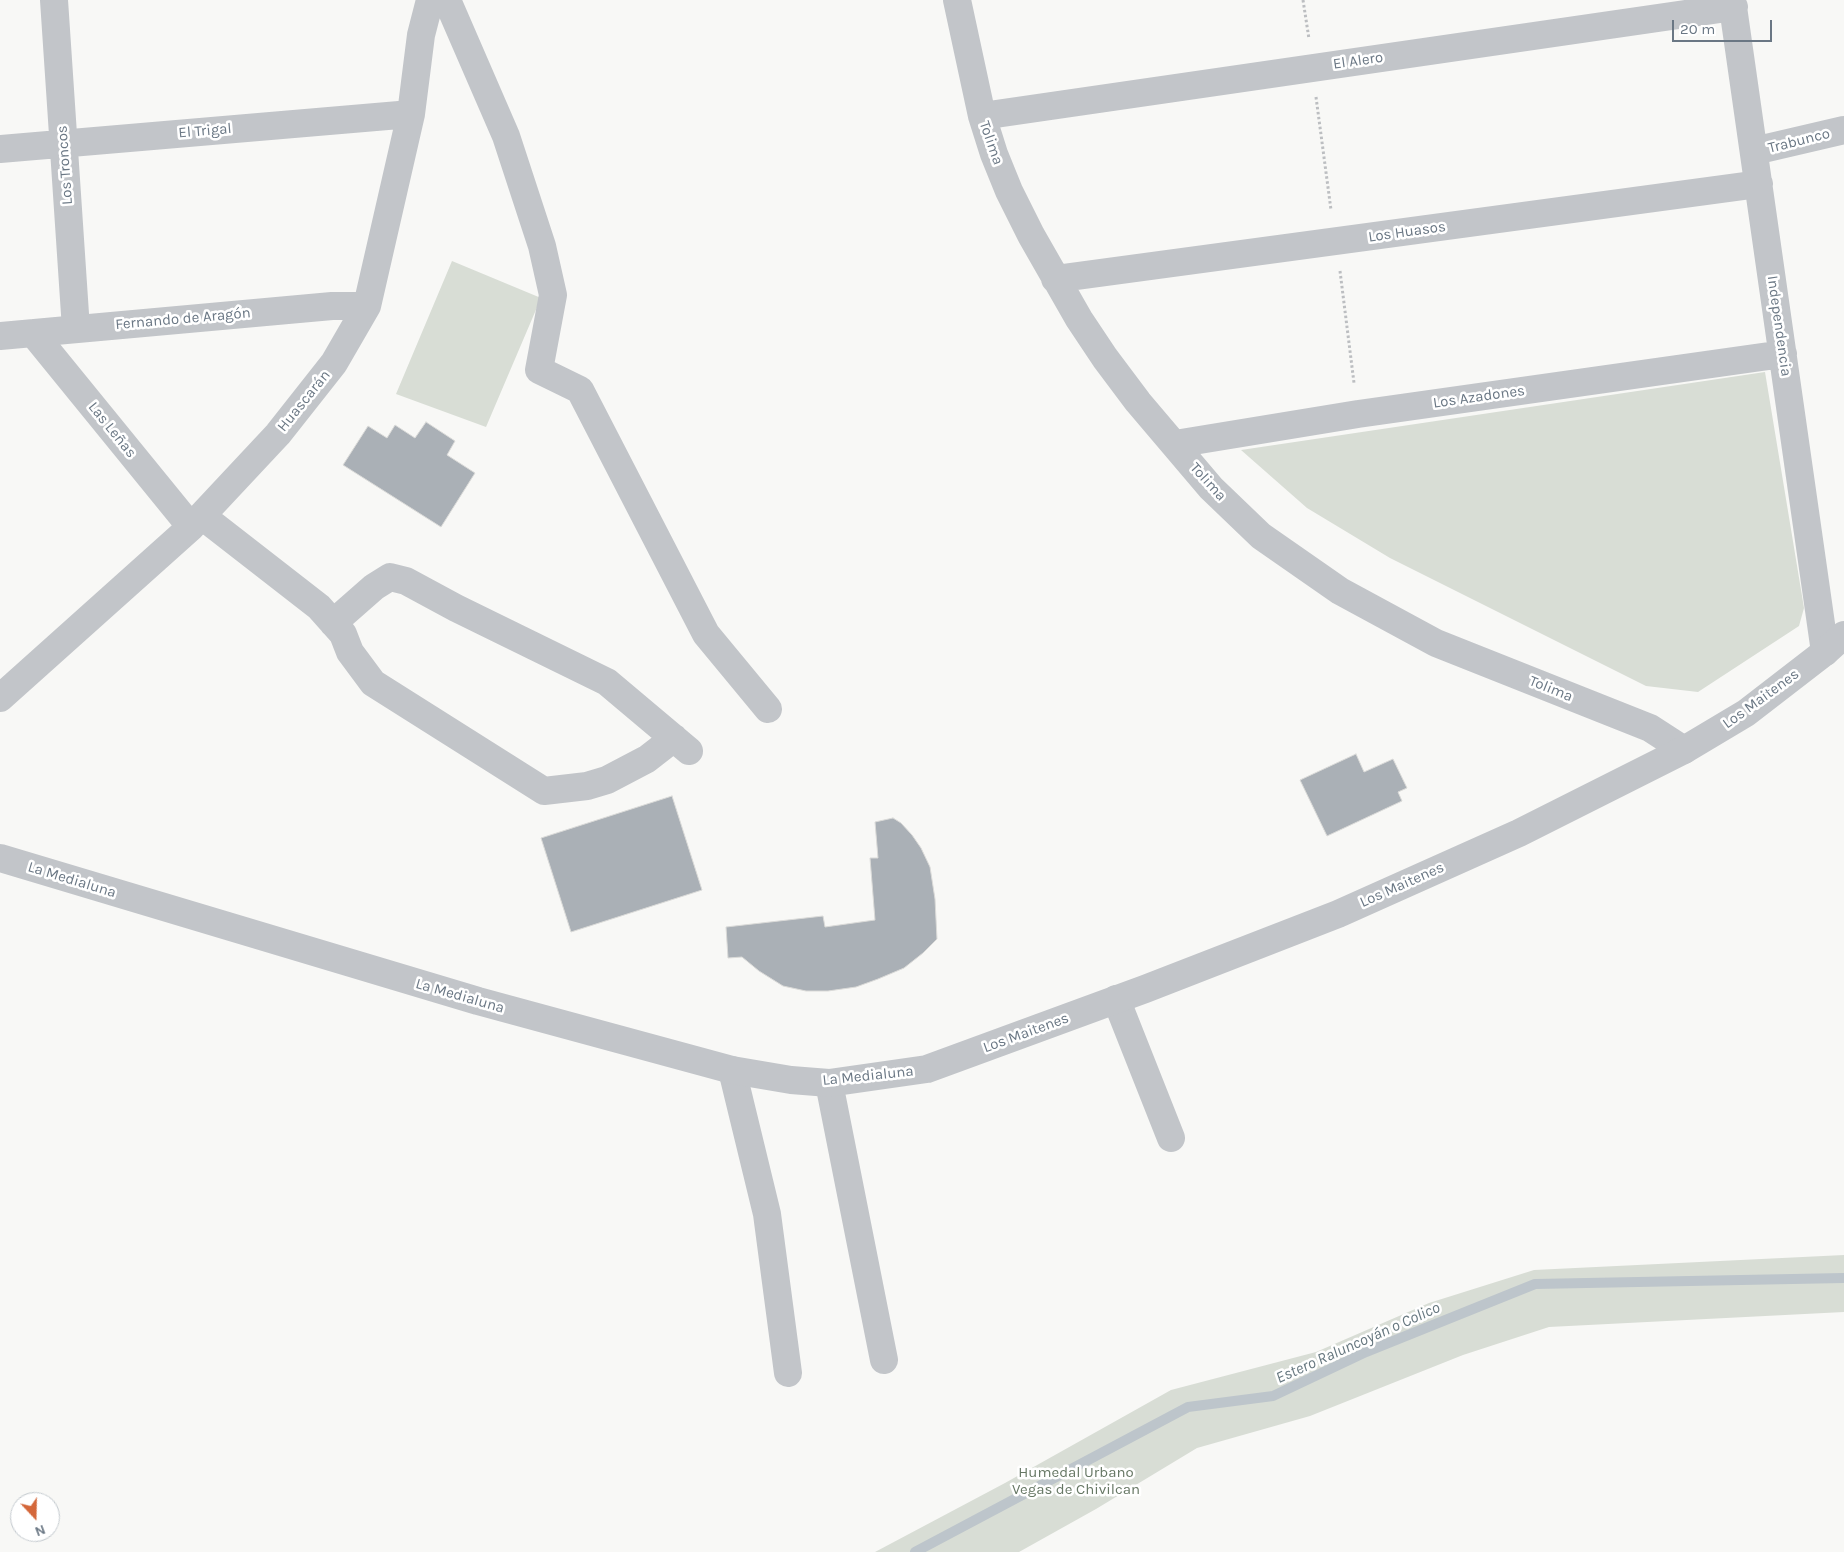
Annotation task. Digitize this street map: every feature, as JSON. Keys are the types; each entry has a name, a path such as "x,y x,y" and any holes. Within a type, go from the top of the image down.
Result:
{"street":[{"name":"Los Troncos","path":"54,0 76,329"},
{"name":"Huascarán","path":"0,696 197,521 278,434 334,363 367,306 411,114 421,35 430,0"},
{"path":"447,0 506,136 542,246 553,295 539,370 580,390 706,634 768,709"},
{"name":"Tolima","path":"957,0 982,116 1009,191 1030,235 1105,358 1138,402 1211,488 1261,536 1340,590 1436,643 1650,728 1684,750"},
{"name":"El Alero","path":"982,116 1733,4"},
{"name":"Independencia","path":"1733,4 1783,354 1834,644"},
{"name":"El Trigal","path":"0,149 411,114"},
{"name":"Trabunco","path":"1754,151 1844,130"},
{"name":"Los Huasos","path":"1055,278 1336,242 1759,184"},
{"name":"Fernando de Aragón","path":"0,336 332,306 367,306"},
{"name":"Las Leñas","path":"33,333 197,521 319,607 333,624 343,634 350,652 373,683 544,791 587,786 607,780 647,759 682,745 607,682 456,608 406,581 390,577 374,587 333,624"},
{"name":"Los Azadones","path":"1175,444 1358,414 1783,354"},
{"name":"Los Maitenes","path":"927,1069 1338,914 1519,833 1684,750 1746,713 1834,644"},
{"name":"La Medialuna","path":"0,858 478,1001 732,1070 791,1080 830,1083 927,1069"},
{"path":"1116,999 1171,1138"},
{"path":"732,1070 767,1214 788,1373"},
{"path":"830,1083 884,1360"}],"path":[{"path":"1324,153 1358,414"}],"green space":[{"path":"452,261 541,298 486,427 396,394"},
{"path":"1765,372 1804,608 1799,626 1698,692 1646,686 1390,558 1307,508 1241,450"},
{"name":"Humedal Urbano Vegas de Chivilcan","path":"1844,1255 1844,1312 1549,1327 1463,1355 1310,1416 1197,1448 1096,1509 1019,1552 875,1552 1005,1483 1171,1390 1316,1352 1429,1303 1534,1270"}],"building":[{"path":"426,422 455,441 447,455 475,473 441,527 343,465 368,426 387,438 395,425 415,438"},
{"path":"1356,754 1364,772 1393,759 1407,788 1398,792 1402,801 1327,836 1300,780"},
{"path":"672,796 702,890 571,932 541,838"},
{"path":"893,818 901,823 912,835 930,867 935,899 937,939 923,953 904,968 878,979 856,987 828,991 806,991 783,986 759,971 742,957 728,958 726,927 823,916 825,927 875,920 870,858 878,858 875,822"}],"waterway":[{"name":"Estero Raluncoyán o Colico","path":"915,1552 1188,1407 1273,1396 1366,1352 1535,1284 1844,1278"}]}
